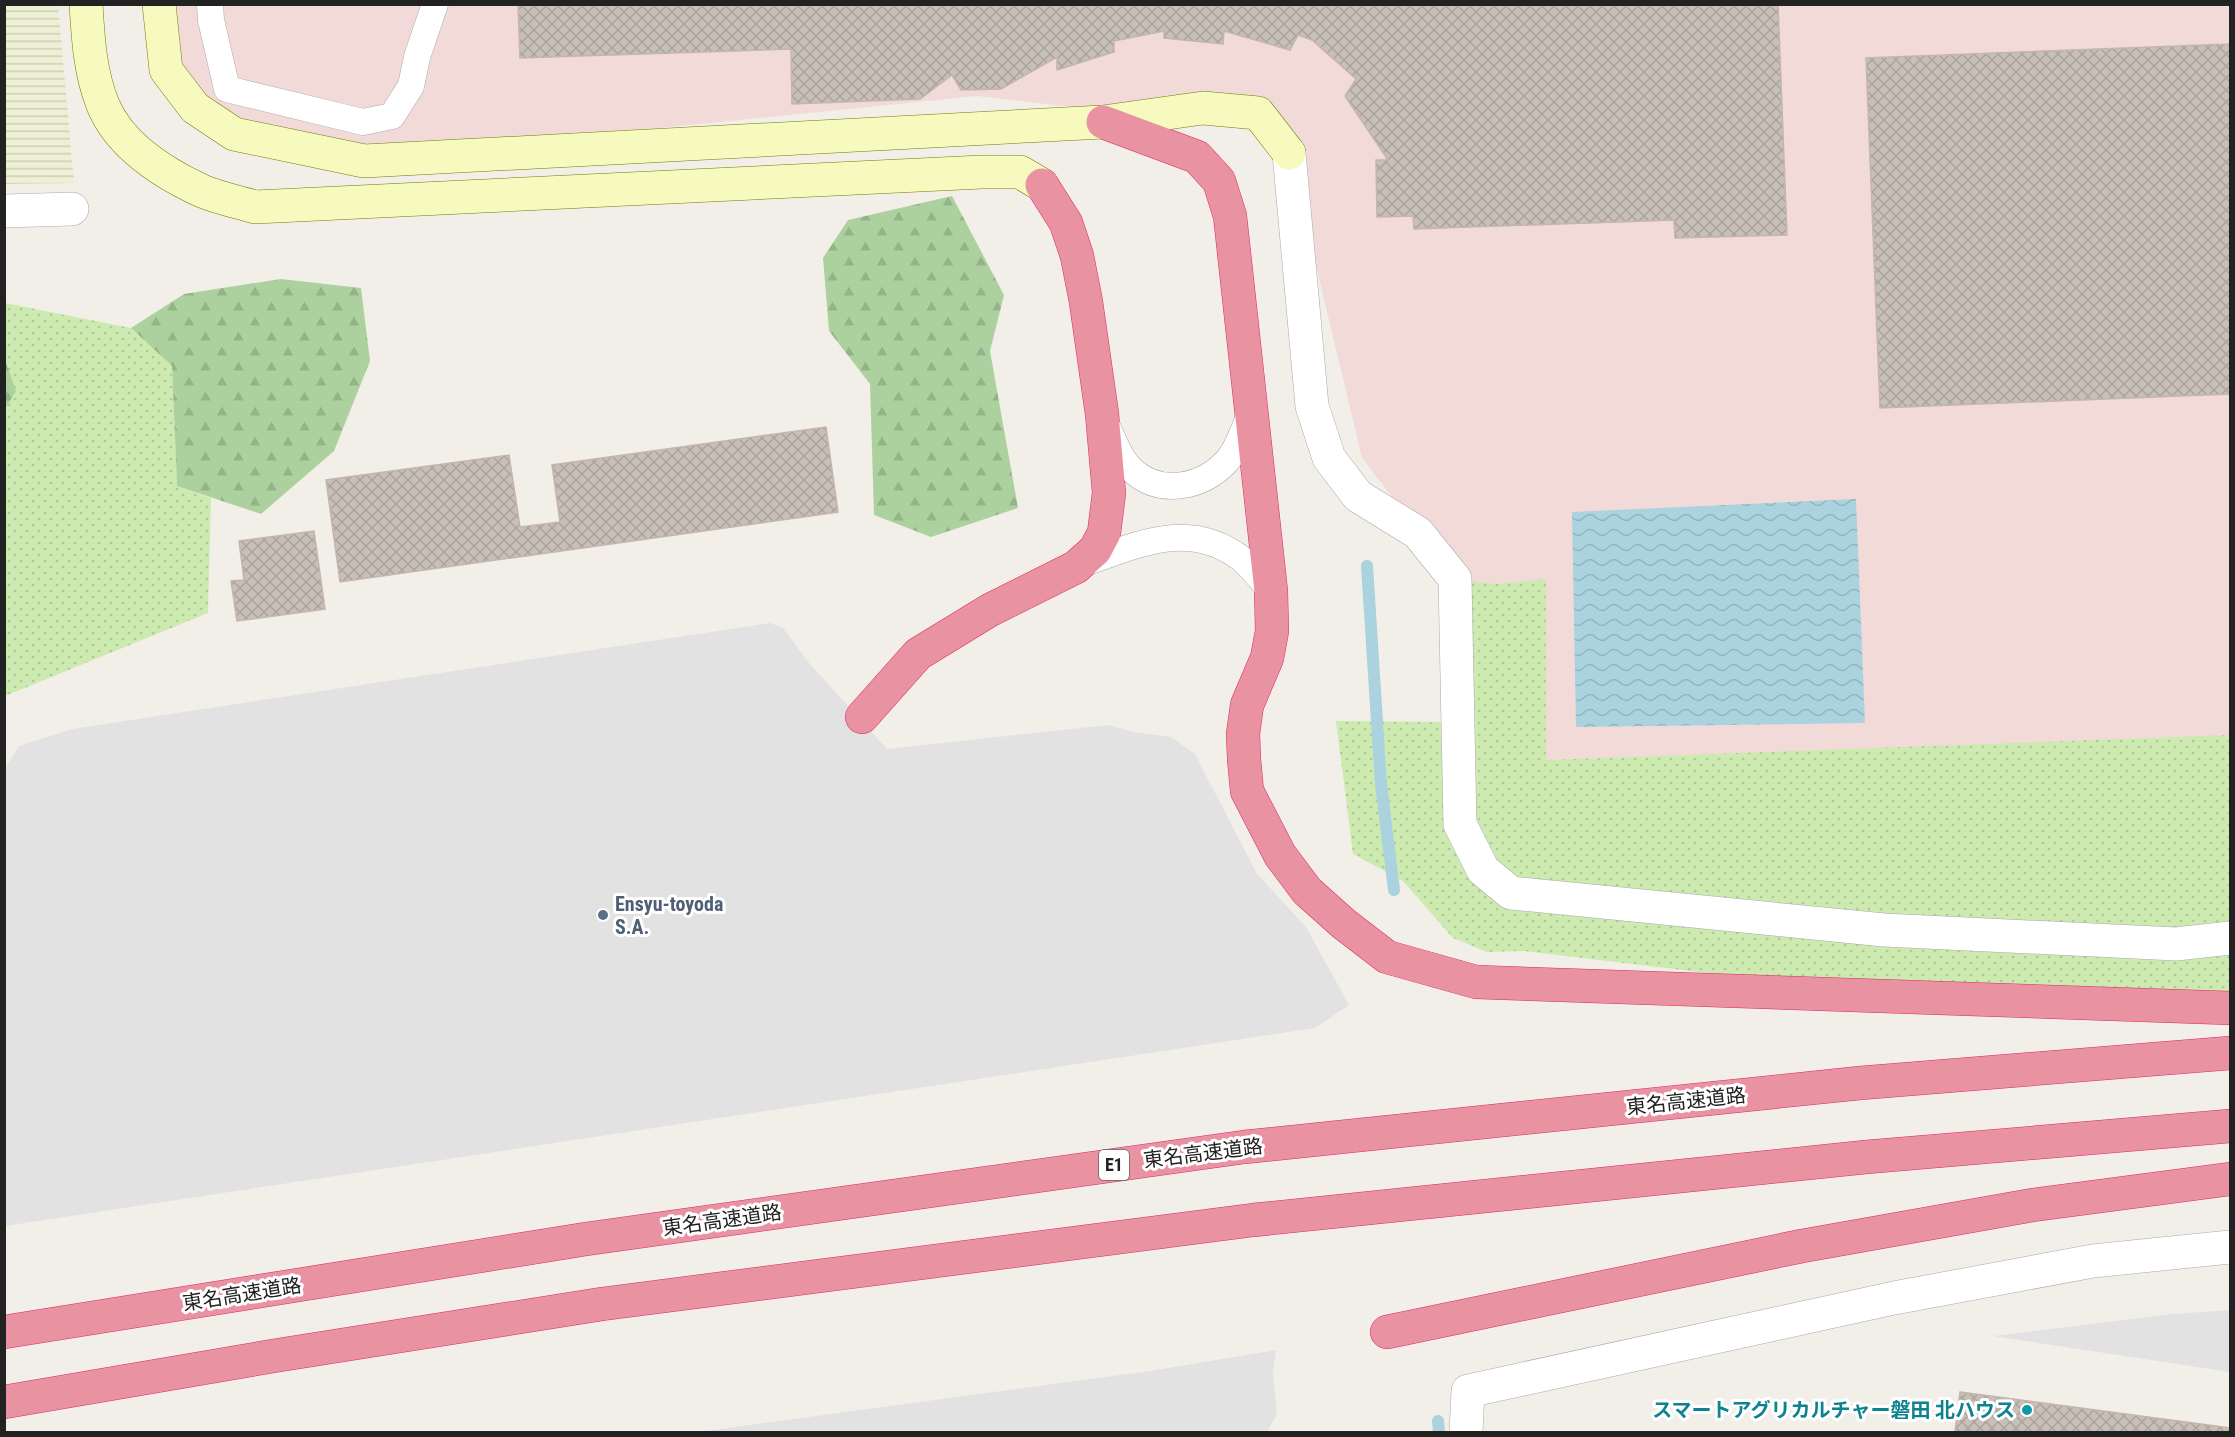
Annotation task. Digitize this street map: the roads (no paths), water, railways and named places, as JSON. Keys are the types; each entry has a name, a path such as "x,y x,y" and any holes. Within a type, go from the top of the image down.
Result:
{"highway":[{"path":"1103,122 1197,158 1219,181 1230,216 1271,591 1272,630 1267,658 1247,705 1243,734 1247,792 1280,855 1307,891 1344,924 1387,957 1476,982 2230,1008"},
{"path":"862,717 918,654 990,610 1076,567 1095,550 1104,533 1109,494 1102,414 1086,302 1077,256 1066,223 1042,185"},
{"name":"東名高速道路","path":"4,1332 586,1239 1244,1147 1860,1083 2230,1053"},
{"path":"4,1402 273,1356 602,1304 1253,1220 1866,1157 2230,1126"},
{"path":"1387,1332 1802,1246 2033,1205 2230,1179"}],"street":[{"path":"86,4 89,51 103,105 125,140 163,169 204,191 255,207 982,172 1020,172 1042,185"},
{"path":"159,4 166,70 195,108 234,134 364,161 1103,122 1203,108 1258,113 1289,153 1312,406 1329,458 1358,496 1418,533 1455,579 1460,824 1483,870 1511,893 1884,930 2176,944 2230,938"},
{"path":"4,211 72,209"},
{"path":"1466,1432 1468,1391 1894,1298 2093,1261 2230,1247"}],"lane":[{"path":"210,4 211,20 227,89 363,122 392,116 411,86 417,57 435,4"},
{"path":"1102,414 1120,453 1131,470 1152,484 1172,486 1192,484 1210,475 1228,460 1251,412"},
{"path":"1076,567 1174,536 1202,539 1224,548 1244,561 1271,591"}],"water":[{"path":"1856,499 1865,723 1576,727 1572,512"}],"waterway":[{"path":"1367,566 1381,784 1394,890"},
{"path":"1438,1421 1439,1432"}],"place":[{"name":"Ensyu-toyoda S.A.","path":"603,915"},
{"name":"スマートアグリカルチャー磐田 北ハウス","path":"2027,1410"}]}
